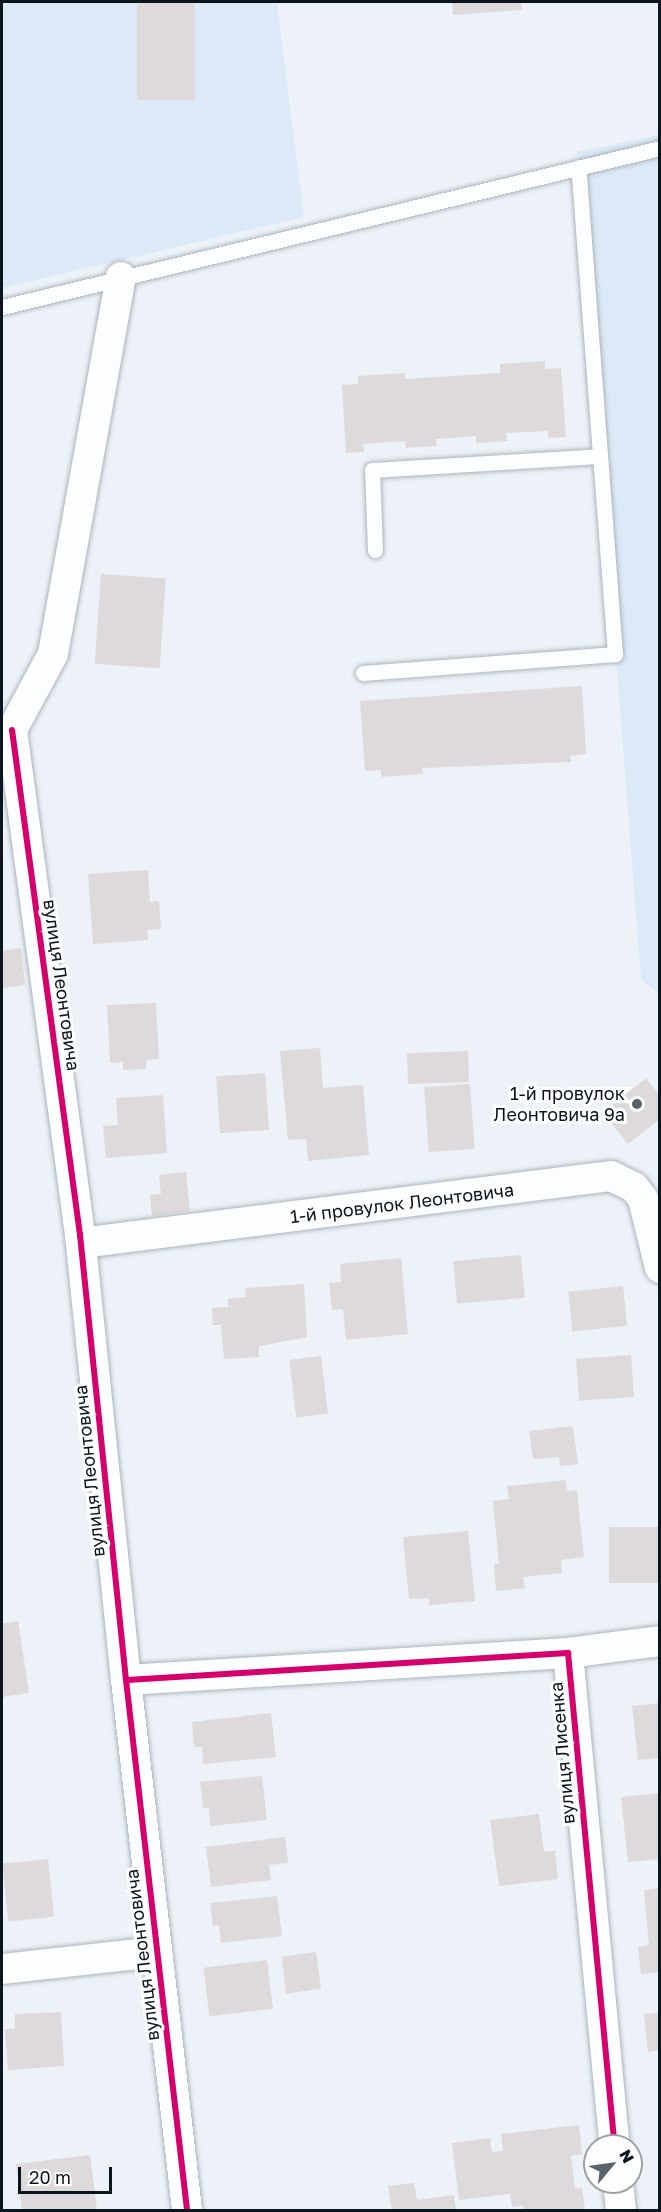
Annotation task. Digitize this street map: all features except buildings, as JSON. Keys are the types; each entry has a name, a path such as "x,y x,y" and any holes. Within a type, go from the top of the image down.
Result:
{"street":[{"path":"7,731 53,654 121,277"},
{"name":"вулиця Леонтовича","path":"7,731 81,1243 126,1680 187,2211"},
{"name":"1-й провулок Леонтовича","path":"81,1243 611,1176 634,1187 643,1198 660,1268"},
{"path":"126,1680 568,1653 660,1641"},
{"name":"вулиця Лисенка","path":"568,1653 614,2134"},
{"path":"2,1969 157,1952"},
{"path":"619,2194 621,2211"}],"lane":[{"path":"2,307 660,148"},
{"path":"363,674 615,654 578,167"},
{"path":"375,550 372,470 600,456"}],"shaded area":[{"path":"2,2 277,2 304,217 2,288"},
{"path":"659,135 659,994 641,980 577,152"}],"cycle path":[{"path":"12,730 80,1235 126,1680 187,2210"},
{"path":"126,1680 568,1653 614,2134"}],"place":[{"name":"1-й провулок Леонтовича 9а","path":"637,1104"}]}
